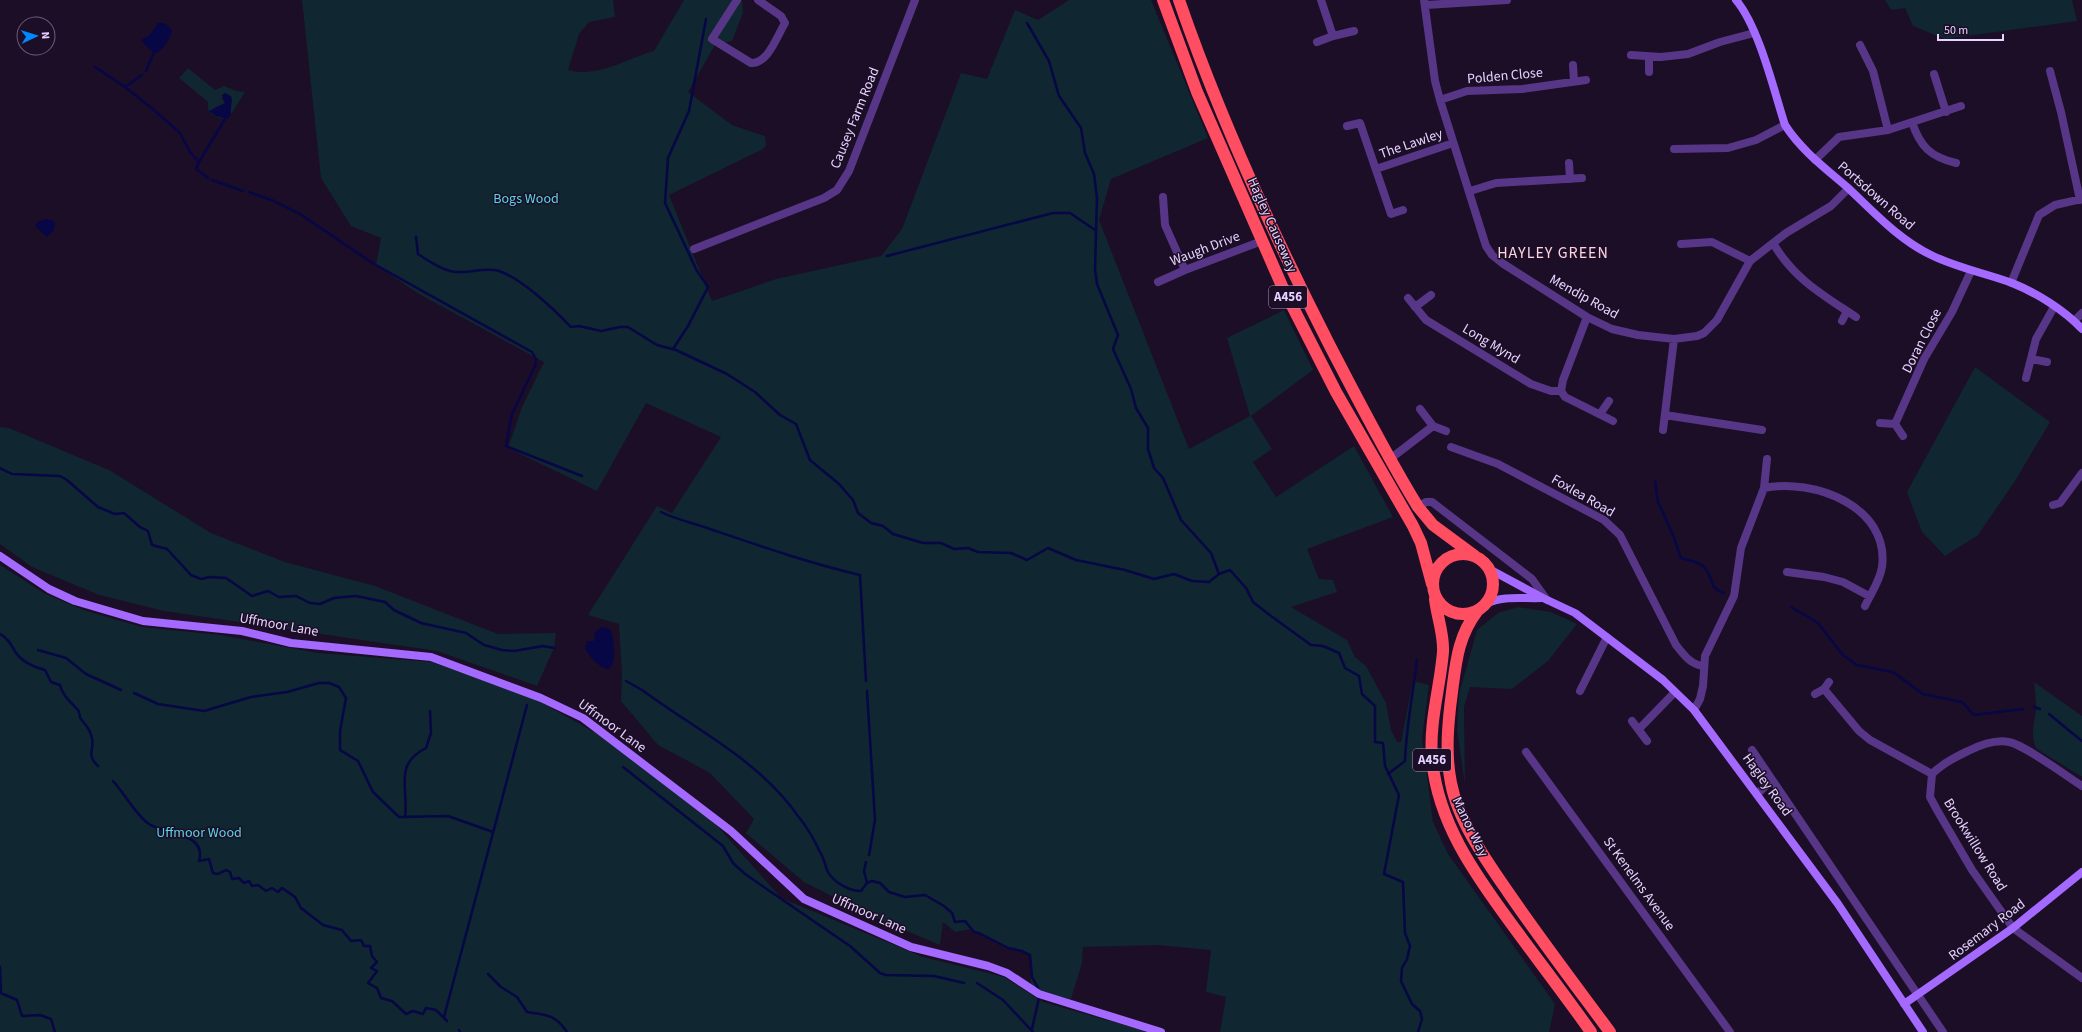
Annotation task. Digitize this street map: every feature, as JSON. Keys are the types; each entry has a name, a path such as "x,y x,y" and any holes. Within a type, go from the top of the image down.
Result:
{"highway":[{"name":"Hagley Causeway","path":"1163,0 1197,92 1282,286 1336,392 1413,526 1421,543 1432,584"},
{"name":"Hagley Causeway","path":"1179,0 1246,170 1296,279 1390,459 1418,508 1433,525 1475,556"},
{"path":"1432,584 1437,572 1445,560 1453,556 1465,554 1475,556"},
{"name":"A456","path":"1475,556 1487,564 1491,570 1495,582 1493,592 1482,607"},
{"name":"A456","path":"1432,584 1435,599"},
{"path":"1435,599 1444,609 1452,614 1465,615 1482,607"},
{"name":"Manor Way","path":"1435,599 1442,633 1443,652 1434,704 1432,759 1438,793 1444,812 1457,841 1483,886 1591,1032"},
{"name":"Manor Way","path":"1482,607 1469,622 1460,640 1455,667 1447,728 1451,784 1466,825 1496,875 1538,936 1610,1032"}],"street":[{"path":"737,0 712,39 751,63 760,62 765,57 785,23 781,16 758,0"},
{"name":"Causey Farm Road","path":"694,249 824,198 837,190 849,171 915,0"},
{"path":"1321,0 1333,36"},
{"path":"1425,3 1505,0"},
{"name":"Portsdown Road","path":"1736,0 1743,8 1754,33 1785,125 1794,138 1815,160 1904,239 1931,255 1971,271 2011,283 2031,292 2074,321 2082,329"},
{"name":"Mendip Road","path":"1425,3 1435,81 1453,143 1470,191 1483,238 1492,255 1587,317 1620,331 1674,339 1698,336 1711,327 1722,312 1750,261 1786,233 1831,206 1848,189"},
{"path":"1317,42 1354,31"},
{"path":"1631,55 1649,57 1688,54 1720,42 1754,33"},
{"path":"1860,45 1873,71 1888,130"},
{"path":"1649,57 1649,72"},
{"path":"1573,65 1574,81"},
{"path":"2011,283 2039,215 2055,206 2081,200 2067,134 2050,71"},
{"path":"1934,74 1946,112"},
{"name":"Polden Close","path":"1440,100 1467,92 1522,89 1586,80"},
{"path":"1815,160 1839,137 1888,130 1961,106"},
{"path":"1912,122 1916,135 1923,146 1941,159 1956,163"},
{"name":"The Lawley","path":"1347,126 1360,123 1391,214 1403,210"},
{"path":"1674,149 1728,148 1756,140 1785,125"},
{"name":"The Lawley","path":"1376,169 1453,143"},
{"path":"1569,163 1570,179"},
{"path":"1470,191 1496,183 1582,178"},
{"path":"1163,197 1166,225 1185,270"},
{"name":"Waugh Drive","path":"1158,282 1185,270 1262,241"},
{"path":"1681,244 1712,242 1750,261"},
{"path":"1773,243 1782,258 1811,288 1856,317"},
{"name":"Doran Close","path":"1896,424 1924,359 1952,312 1971,271"},
{"path":"1415,307 1431,295"},
{"name":"Long Mynd","path":"1408,298 1426,320 1502,366 1532,384 1551,390 1561,391 1565,398 1613,421"},
{"path":"2026,378 2036,339 2054,307"},
{"path":"1842,320 1848,311"},
{"path":"2074,321 2082,313"},
{"path":"1561,391 1563,380 1587,317"},
{"path":"1663,430 1674,339"},
{"path":"2031,359 2047,362"},
{"path":"1600,414 1609,401"},
{"path":"1420,409 1433,426 1446,431"},
{"path":"1665,415 1762,430"},
{"path":"1880,423 1896,424 1903,436"},
{"path":"1390,459 1433,426"},
{"name":"Foxlea Road","path":"1451,446 1498,464 1604,520 1620,535 1676,645 1688,660 1695,665 1703,666"},
{"path":"1694,710 1701,692 1705,656 1734,596 1741,548 1754,510 1764,488 1767,459"},
{"path":"2060,505 2082,473"},
{"path":"1764,488 1774,486 1820,491 1837,497 1864,514 1877,533 1881,547 1883,565 1880,577 1865,606"},
{"path":"1418,508 1426,502 1432,502 1532,579 1545,599"},
{"name":"Uffmoor Lane","path":"0,556 49,589 75,601 146,622 242,631 291,643 431,656 541,698 583,718 731,831 804,899 911,947 988,966 1007,973 1039,994 1161,1032"},
{"name":"Hagley Road","path":"1491,570 1574,613 1638,660 1694,710 1838,904 1923,1032"},
{"path":"1787,572 1824,577 1843,582 1870,596"},
{"name":"Hagley Road","path":"1482,607 1493,600 1506,598 1545,599"},
{"path":"1580,691 1607,637"},
{"path":"1815,694 1826,686 1859,731 1870,740 1932,774 1956,757 1978,746 1998,741 2018,745 2082,786"},
{"path":"1639,729 1675,692"},
{"path":"1632,720 1647,741"},
{"name":"Hagley Road","path":"1752,750 1943,1032"},
{"name":"St Kenelms Avenue","path":"1526,752 1730,1032"},
{"name":"Brookwillow Road","path":"1932,774 1930,797 1936,810 1972,870 2013,928 2082,978"},
{"path":"1757,794 1772,780"},
{"name":"Rosemary Road","path":"1904,1004 2013,928 2082,872"}],"green space":[{"name":"Bogs Wood","path":"302,0 613,0 615,17 589,22 579,34 568,70 590,72 601,70 654,51 684,0 742,0 743,13 732,41 715,45 688,92 732,125 765,136 766,146 761,150 669,195 712,301 776,279 881,256 902,229 961,73 987,79 1015,10 1038,20 1069,0 1151,0 1208,138 1111,179 1099,220 1189,449 1250,416 1227,338 1284,310 1313,370 1251,416 1272,449 1253,462 1276,497 1354,446 1393,517 1307,549 1319,579 1333,580 1337,592 1291,607 1347,640 1355,657 1366,666 1386,703 1391,730 1397,742 1401,742 1413,681 1429,685 1422,738 1433,822 1448,854 1555,1004 1549,1032 1220,1032 1226,997 1206,992 1211,950 1158,945 1083,947 1082,963 1071,999 1040,992 1031,984 1030,955 1022,951 1008,948 971,929 955,932 943,922 940,945 873,917 804,882 746,833 754,819 710,773 658,745 621,701 622,672 619,624 588,615 657,506 672,513 721,437 646,403 597,491 508,448 522,407 544,362 419,294 376,265 381,238 351,226 321,178"},
{"path":"1885,0 2072,0 2077,21 1945,39 1913,26 1905,8 1891,10"},
{"path":"188,68 215,90 224,86 236,91 245,92 228,119 221,118 217,117 211,113 208,102 179,78","holes":["221,97 232,99 230,108 231,114 228,119 216,116 214,108 225,103"]},
{"path":"1975,367 2050,422 2015,481 1978,535 1945,556 1922,532 1907,492"},
{"path":"0,427 9,428 109,470 211,533 285,562 375,586 498,634 556,633 554,648 537,686 437,651 164,611 99,595 32,567 0,544"},
{"name":"Uffmoor Wood","path":"0,565 44,593 83,610 142,627 220,635 318,653 432,662 535,699 603,737 713,821 781,898 923,957 1004,977 1043,1002 1149,1032 0,1032"},
{"path":"1518,607 1551,612 1577,624 1548,661 1512,689 1470,687 1464,707 1465,785 1457,729 1459,694 1477,630 1498,613"},
{"path":"2034,682 2082,716 2082,777 2037,749 2033,739 2036,708"}],"shaded area":[{"path":"158,23 165,23 172,30 166,43 159,52 156,53 149,49 141,40 149,36"},
{"path":"225,93 232,98 231,114 228,119 216,116 209,111 225,103 222,95"},
{"path":"45,219 52,220 55,223 54,230 47,237 35,226 38,222"},
{"path":"602,627 610,629 613,638 614,656 612,666 609,669 595,661 585,648 587,641 594,641 595,632"}],"waterway":[{"path":"673,349 688,326 708,287 697,271 665,203 668,158 689,111 706,19"},
{"path":"1027,23 1049,61 1059,96 1081,128 1085,153 1094,174 1097,198 1095,269 1097,284 1118,335 1113,349 1131,389 1136,408 1148,428 1148,449 1154,468 1163,478 1181,520 1211,553 1219,574"},
{"path":"146,71 154,52"},
{"path":"95,67 125,87 180,133 190,152 199,162 196,169 208,178"},
{"path":"125,87 142,75"},
{"path":"199,162 225,119"},
{"path":"212,180 243,191"},
{"path":"249,192 274,201 300,214 374,264 532,352 536,359 535,366 512,414 506,446 582,476"},
{"path":"887,256 1053,213 1070,213 1095,230"},
{"path":"416,237 418,254 431,263 441,268 456,272 494,270 508,275 537,295 571,327 579,326 601,331 628,327 657,345 676,350 727,374 755,392 780,415 796,424 810,460 839,484 853,500 858,513 871,523 883,526 893,534 923,543 941,543 954,549 968,548 978,552 1011,553 1027,560 1048,548 1076,560 1125,570 1154,579 1174,574 1192,581 1209,582 1219,574 1230,570 1246,588 1253,602 1267,613 1311,645 1323,646 1339,653 1345,668 1359,676 1362,694 1375,706 1375,742 1383,743 1385,766 1399,795 1384,874 1403,882 1405,933 1410,946 1407,959 1402,968 1401,981 1412,1004 1420,1011 1422,1019 1418,1032"},
{"path":"0,468 12,474 60,476 67,480 98,507 115,514 124,513 140,527 148,531 152,545 167,549 191,575 201,579 210,577 226,578 252,596 268,591 279,597 296,596 310,603 320,604 334,598 356,596 385,602 394,610 421,623 466,633 484,645 502,650 514,651 543,646 554,648"},
{"path":"1655,481 1658,502 1673,535 1681,558 1697,562 1702,565 1707,571 1715,588 1724,593"},
{"path":"661,512 785,554 860,575 866,681"},
{"path":"1791,607 1818,623 1843,655 1857,665 1893,672 1923,694 1962,702 1974,715 2023,709"},
{"path":"0,634 7,640 16,653 25,662 45,670 51,682 60,685 65,696 78,710 80,718 89,730 93,744 91,754 98,766"},
{"path":"38,650 66,658 86,674 121,690"},
{"path":"1388,774 1405,761 1408,723 1417,660"},
{"path":"626,681 642,690 726,747 765,778 782,796 804,824 813,838 828,872 838,883 847,888 861,891 867,883 872,881 880,883 889,892 905,897 925,895 944,906 952,913 955,922 965,921 974,932 979,933 1008,948 1022,951 1030,955 1032,977 1038,988"},
{"path":"134,693 158,704 204,711 251,697 287,692 319,683 329,683 339,687 346,698 340,731 340,750 358,761 373,792 399,817 448,816 493,832"},
{"path":"867,691 875,820 869,855"},
{"path":"444,1017 527,705"},
{"path":"2034,707 2040,709"},
{"path":"405,817 406,769 409,762 426,748 431,733 430,711"},
{"path":"2049,714 2082,741"},
{"path":"623,767 723,846 733,863 745,874 850,946 880,973 886,975 934,976 964,983"},
{"path":"113,781 139,815 149,824 156,828 191,839 197,845 200,852 199,861 209,859 213,873 218,874 226,870 230,872 232,879 239,878 244,883 249,881 252,886 258,885 266,891 272,888 278,892 282,888 295,897 301,908 323,925 342,930 351,941 361,940 364,946 370,946 372,956 377,962 371,968 377,971 368,983 377,988 381,998 392,1001 406,1014 413,1011 423,1014 426,1008 436,1010 447,1021"},
{"path":"866,862 864,871 867,883"},
{"path":"0,967 1,993 17,1000 22,1016 40,1015 51,1019 55,1032"},
{"path":"488,974 501,987 517,997 527,1012 550,1016 563,1026 567,1032"},
{"path":"977,983 1003,1000 1033,1032"},
{"path":"1032,1029 1039,998"}],"district":[{"name":"HAYLEY GREEN","path":"1553,253"}]}
